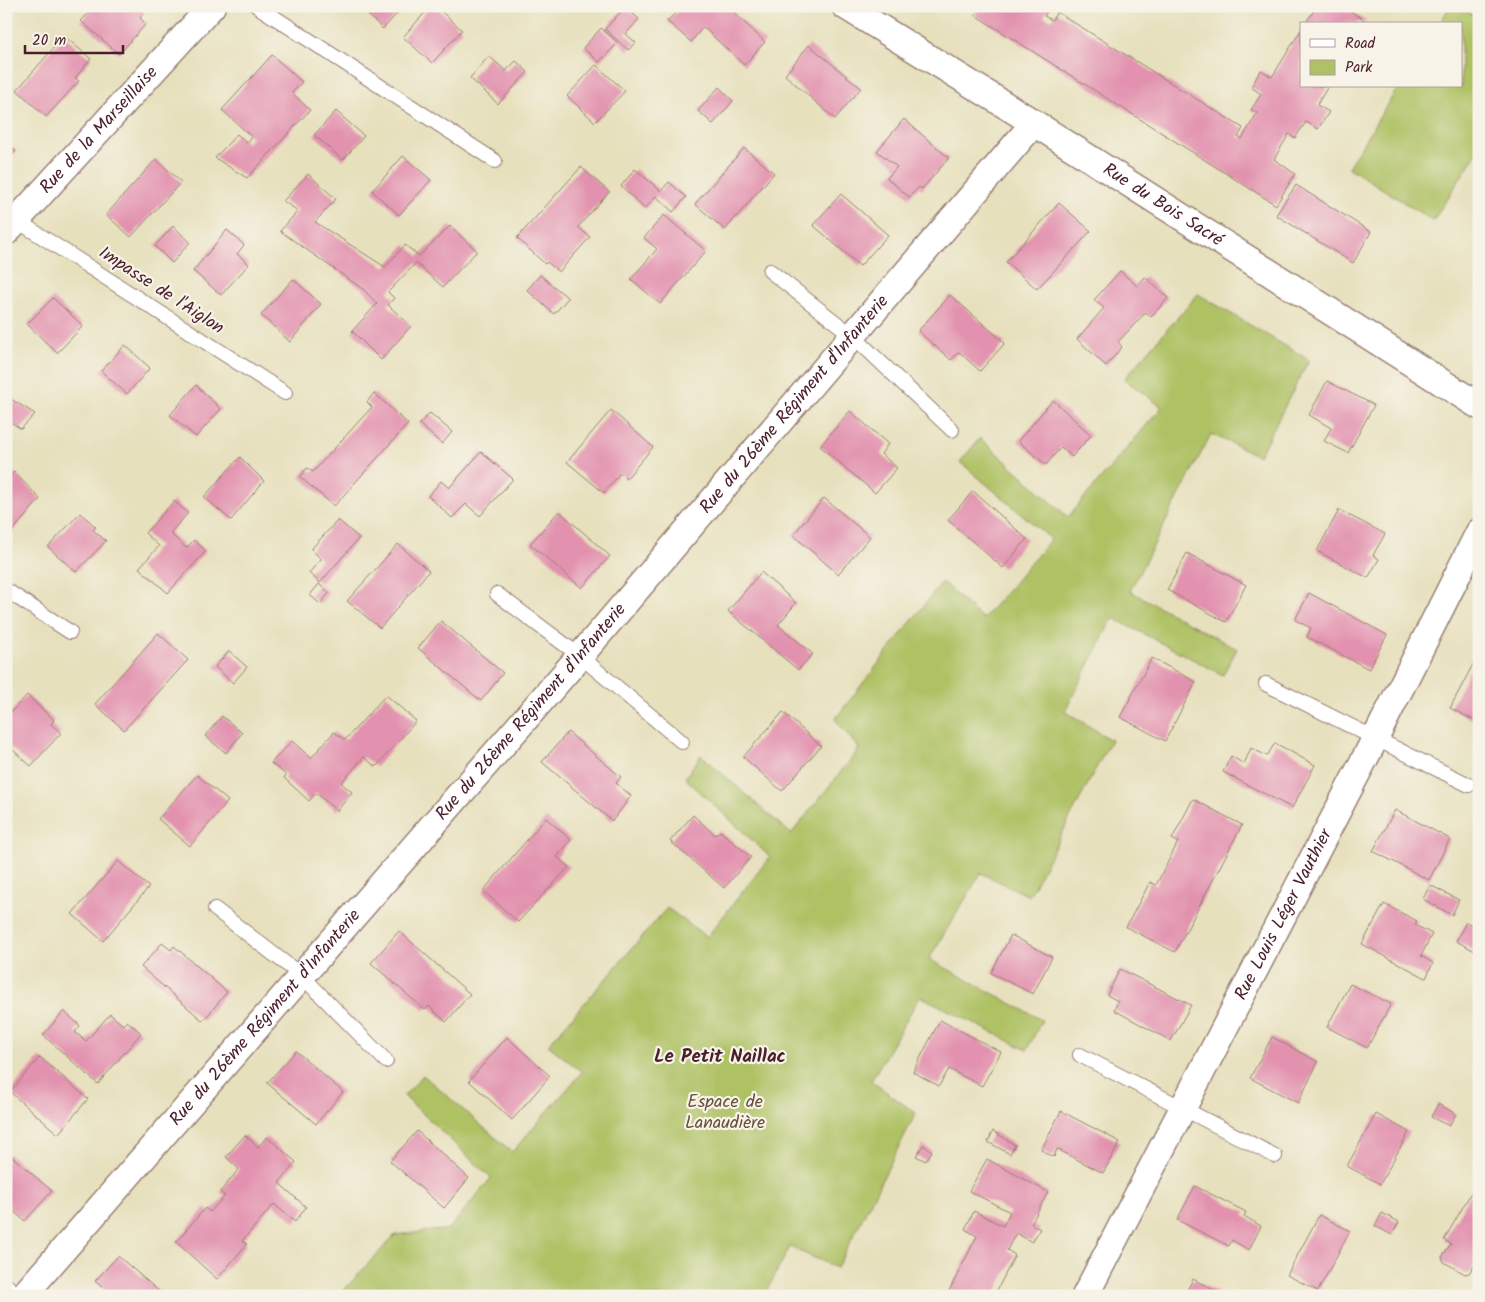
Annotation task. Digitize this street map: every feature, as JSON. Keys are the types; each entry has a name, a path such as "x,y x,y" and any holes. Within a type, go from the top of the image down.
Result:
{"street":[{"name":"Rue de la Marseillaise","path":"11,226 212,6"},
{"name":"Rue du Bois Sacré","path":"844,6 1479,406"},
{"name":"Rue du 26ème Régiment d'Infanterie","path":"23,1296 580,656 1034,124"},
{"name":"Rue Louis Léger Vauthier","path":"1085,1296 1376,737 1479,532"}],"lane":[{"path":"257,6 495,161"},
{"name":"Impasse de l'Aiglon","path":"11,226 285,393"},
{"path":"770,271 853,336 952,430"},
{"path":"6,590 70,632"},
{"path":"497,594 580,656 682,742"},
{"path":"1266,684 1376,737 1469,785"},
{"path":"215,909 302,976 386,1061"},
{"path":"1080,1055 1275,1156"},
{"path":"6,1285 18,1296"}],"green space":[{"path":"1450,6 1459,6 1479,19 1479,149 1433,221 1348,167 1398,88 1462,88 1462,22 1440,22"},
{"name":"Espace de Lanaudière","path":"1198,294 1309,360 1259,456 1211,434 1130,591 1237,649 1223,675 1113,618 1065,711 1111,740 1029,896 981,873 929,959 1042,1020 1027,1050 920,996 871,1081 916,1113 837,1268 790,1247 764,1296 338,1296 395,1235 449,1229 491,1178 404,1096 423,1075 512,1152 582,1072 548,1045 667,908 707,937 770,857 685,778 701,755 791,834 859,749 835,719 942,582 983,619 1051,539 960,462 980,438 1068,517 1162,407 1124,379"}],"building":[{"path":"95,6 138,6 144,12 140,18 146,24 119,54 81,21"},
{"path":"377,6 403,7 383,29 368,15"},
{"path":"431,6 435,6 462,30 432,63 403,37"},
{"path":"679,6 727,6 765,42 744,65 703,27 691,42 667,21 681,8"},
{"path":"981,6 1051,6 1044,16 1052,20 1057,12 1243,128 1238,137 1242,139 1257,113 1251,110 1261,94 1251,87 1261,70 1272,77 1300,32 1300,88 1327,88 1317,105 1329,112 1318,129 1306,122 1295,138 1289,134 1274,159 1295,174 1276,205 975,15"},
{"path":"1317,6 1343,6 1367,22 1306,22"},
{"path":"625,7 639,19 626,34 636,43 628,50 605,29"},
{"path":"601,28 618,43 599,62 583,48"},
{"path":"64,36 91,59 75,78 79,81 46,117 17,90"},
{"path":"809,45 861,88 835,119 785,75"},
{"path":"272,55 302,82 292,93 310,110 247,178 215,158 237,134 247,143 252,137 222,110"},
{"path":"489,56 506,71 516,61 528,72 498,104 470,78"},
{"path":"596,65 625,91 595,122 567,96"},
{"path":"719,87 733,101 713,124 698,111"},
{"path":"336,111 364,136 343,160 314,135"},
{"path":"904,119 949,158 922,189 919,187 909,197 887,178 897,167 877,151"},
{"path":"6,142 16,151 6,161"},
{"path":"744,148 774,173 725,230 695,204"},
{"path":"403,156 431,180 399,215 372,191"},
{"path":"156,159 181,182 131,237 106,215"},
{"path":"581,167 609,192 578,227 590,237 559,272 547,262 545,264 517,238"},
{"path":"635,169 661,191 669,182 686,197 673,212 656,196 645,209 621,186"},
{"path":"308,174 336,199 315,222 385,267 405,245 419,256 450,226 477,251 443,287 416,263 388,292 394,298 388,305 411,326 381,360 352,331 377,304 364,290 280,231 298,211 283,201"},
{"path":"1296,185 1371,232 1353,263 1276,215"},
{"path":"841,194 888,235 860,266 813,225"},
{"path":"1059,203 1091,231 1037,289 1006,262"},
{"path":"664,215 706,251 660,304 631,279 657,249 644,238"},
{"path":"173,226 190,242 172,263 155,246"},
{"path":"227,230 244,245 237,254 249,264 221,295 193,271"},
{"path":"1120,271 1137,286 1145,277 1168,298 1151,317 1146,312 1118,342 1122,347 1106,366 1077,339 1104,308 1094,300"},
{"path":"540,275 568,298 554,314 527,290"},
{"path":"293,279 321,304 290,342 261,315"},
{"path":"950,295 1005,343 980,371 959,352 951,360 918,331"},
{"path":"53,298 83,326 57,353 27,324"},
{"path":"125,345 150,368 127,394 101,371"},
{"path":"1327,381 1374,405 1348,453 1324,441 1331,428 1309,415"},
{"path":"196,385 221,409 196,437 170,415"},
{"path":"374,393 408,424 334,506 300,477 307,468 313,472 372,407 367,402"},
{"path":"6,396 35,414 21,429 6,419"},
{"path":"1053,400 1091,435 1072,457 1061,447 1046,465 1018,441"},
{"path":"611,410 653,447 626,479 620,473 604,493 567,462"},
{"path":"850,411 888,444 881,454 897,468 875,493 820,446"},
{"path":"430,413 452,432 442,444 419,424"},
{"path":"481,452 513,479 480,516 466,504 452,518 428,496 441,481 449,488"},
{"path":"240,457 264,481 231,520 204,497"},
{"path":"14,472 40,499 11,533 6,528 6,480"},
{"path":"973,491 1027,539 1003,568 948,520"},
{"path":"824,498 870,537 838,574 793,535"},
{"path":"174,501 188,513 170,533 186,548 194,540 206,551 168,593 139,568 159,546 145,533"},
{"path":"1339,510 1385,534 1373,555 1379,559 1368,578 1317,551"},
{"path":"559,511 610,556 582,588 530,544"},
{"path":"80,513 96,527 93,530 106,541 76,572 48,547"},
{"path":"338,520 359,538 320,583 309,573 321,559 311,549"},
{"path":"398,544 429,571 380,628 347,601"},
{"path":"1187,553 1246,585 1226,622 1167,590"},
{"path":"761,572 796,603 778,625 813,654 798,670 728,611"},
{"path":"319,584 329,593 320,604 310,595"},
{"path":"1309,593 1387,635 1369,669 1307,637 1311,628 1295,620"},
{"path":"441,621 503,673 481,701 418,648"},
{"path":"158,633 188,660 124,730 95,704"},
{"path":"229,651 247,667 233,683 215,667"},
{"path":"1479,653 1479,723 1450,708"},
{"path":"1152,658 1196,682 1165,741 1120,717"},
{"path":"27,695 54,720 51,724 61,733 31,766 6,744 6,717"},
{"path":"386,695 416,721 376,767 364,757 341,783 352,792 337,811 316,793 309,801 284,778 286,775 271,763 292,741 311,758 334,732 345,740"},
{"path":"783,712 821,746 782,791 743,757"},
{"path":"222,716 242,733 226,753 205,736"},
{"path":"568,732 621,777 616,783 631,796 612,821 542,762"},
{"path":"1275,743 1315,765 1292,808 1223,772 1231,756 1244,764 1251,748 1267,756"},
{"path":"197,775 228,801 190,846 158,819"},
{"path":"1193,799 1242,825 1175,952 1126,927 1150,882 1156,885 1178,842 1172,839"},
{"path":"1395,810 1450,839 1429,880 1373,851"},
{"path":"693,815 715,835 720,831 751,857 724,888 670,841"},
{"path":"546,818 571,840 557,857 569,867 518,922 483,891"},
{"path":"118,861 149,887 103,941 72,914"},
{"path":"1430,885 1459,900 1452,915 1423,899"},
{"path":"1384,904 1417,921 1415,925 1432,934 1421,956 1433,963 1426,978 1362,944"},
{"path":"1466,922 1479,928 1479,953 1456,941"},
{"path":"399,931 470,994 446,1022 429,1006 425,1010 371,963"},
{"path":"1011,935 1052,957 1033,994 991,973"},
{"path":"162,943 171,950 174,946 227,992 203,1021 141,967"},
{"path":"1120,969 1191,1005 1171,1041 1114,1010 1118,1001 1107,995"},
{"path":"1350,984 1391,1004 1367,1048 1327,1027"},
{"path":"64,1011 80,1026 75,1032 86,1041 110,1014 123,1025 127,1021 141,1033 98,1084 43,1035"},
{"path":"940,1020 1001,1052 982,1086 949,1069 939,1086 913,1072"},
{"path":"507,1037 550,1076 512,1120 469,1081"},
{"path":"1272,1037 1318,1062 1298,1103 1250,1078"},
{"path":"296,1051 343,1092 316,1124 267,1083"},
{"path":"40,1057 88,1099 58,1134 10,1092"},
{"path":"1438,1104 1456,1114 1449,1126 1431,1117"},
{"path":"1061,1111 1120,1142 1103,1173 1057,1149 1054,1157 1041,1150"},
{"path":"1376,1114 1409,1132 1380,1184 1347,1166"},
{"path":"417,1131 469,1178 444,1208 390,1161"},
{"path":"993,1131 1015,1145 1010,1154 988,1142"},
{"path":"245,1135 258,1147 267,1137 296,1162 279,1183 306,1207 295,1222 274,1204 242,1241 247,1244 217,1279 176,1242 205,1208 210,1212 225,1196 220,1192 239,1169 226,1157"},
{"path":"923,1145 932,1151 926,1161 916,1156"},
{"path":"9,1154 52,1191 25,1221 6,1205 6,1156"},
{"path":"987,1159 1048,1192 1031,1224 1040,1229 1032,1242 1016,1233 1007,1250 1015,1255 994,1296 957,1296 949,1291 977,1236 965,1229 974,1211 1003,1226 1010,1212 969,1191"},
{"path":"1195,1186 1246,1212 1244,1216 1261,1226 1249,1250 1232,1240 1229,1246 1177,1220"},
{"path":"1475,1186 1479,1189 1479,1259 1469,1273 1465,1274 1444,1262 1442,1257 1451,1244 1444,1240"},
{"path":"1382,1213 1399,1222 1392,1235 1375,1226"},
{"path":"1319,1215 1350,1231 1318,1291 1287,1275"},
{"path":"118,1256 161,1293 158,1296 112,1296 95,1281"},
{"path":"1193,1279 1225,1296 1184,1296"}],"district":[{"name":"Le Petit Naillac","path":"720,1057"}]}
